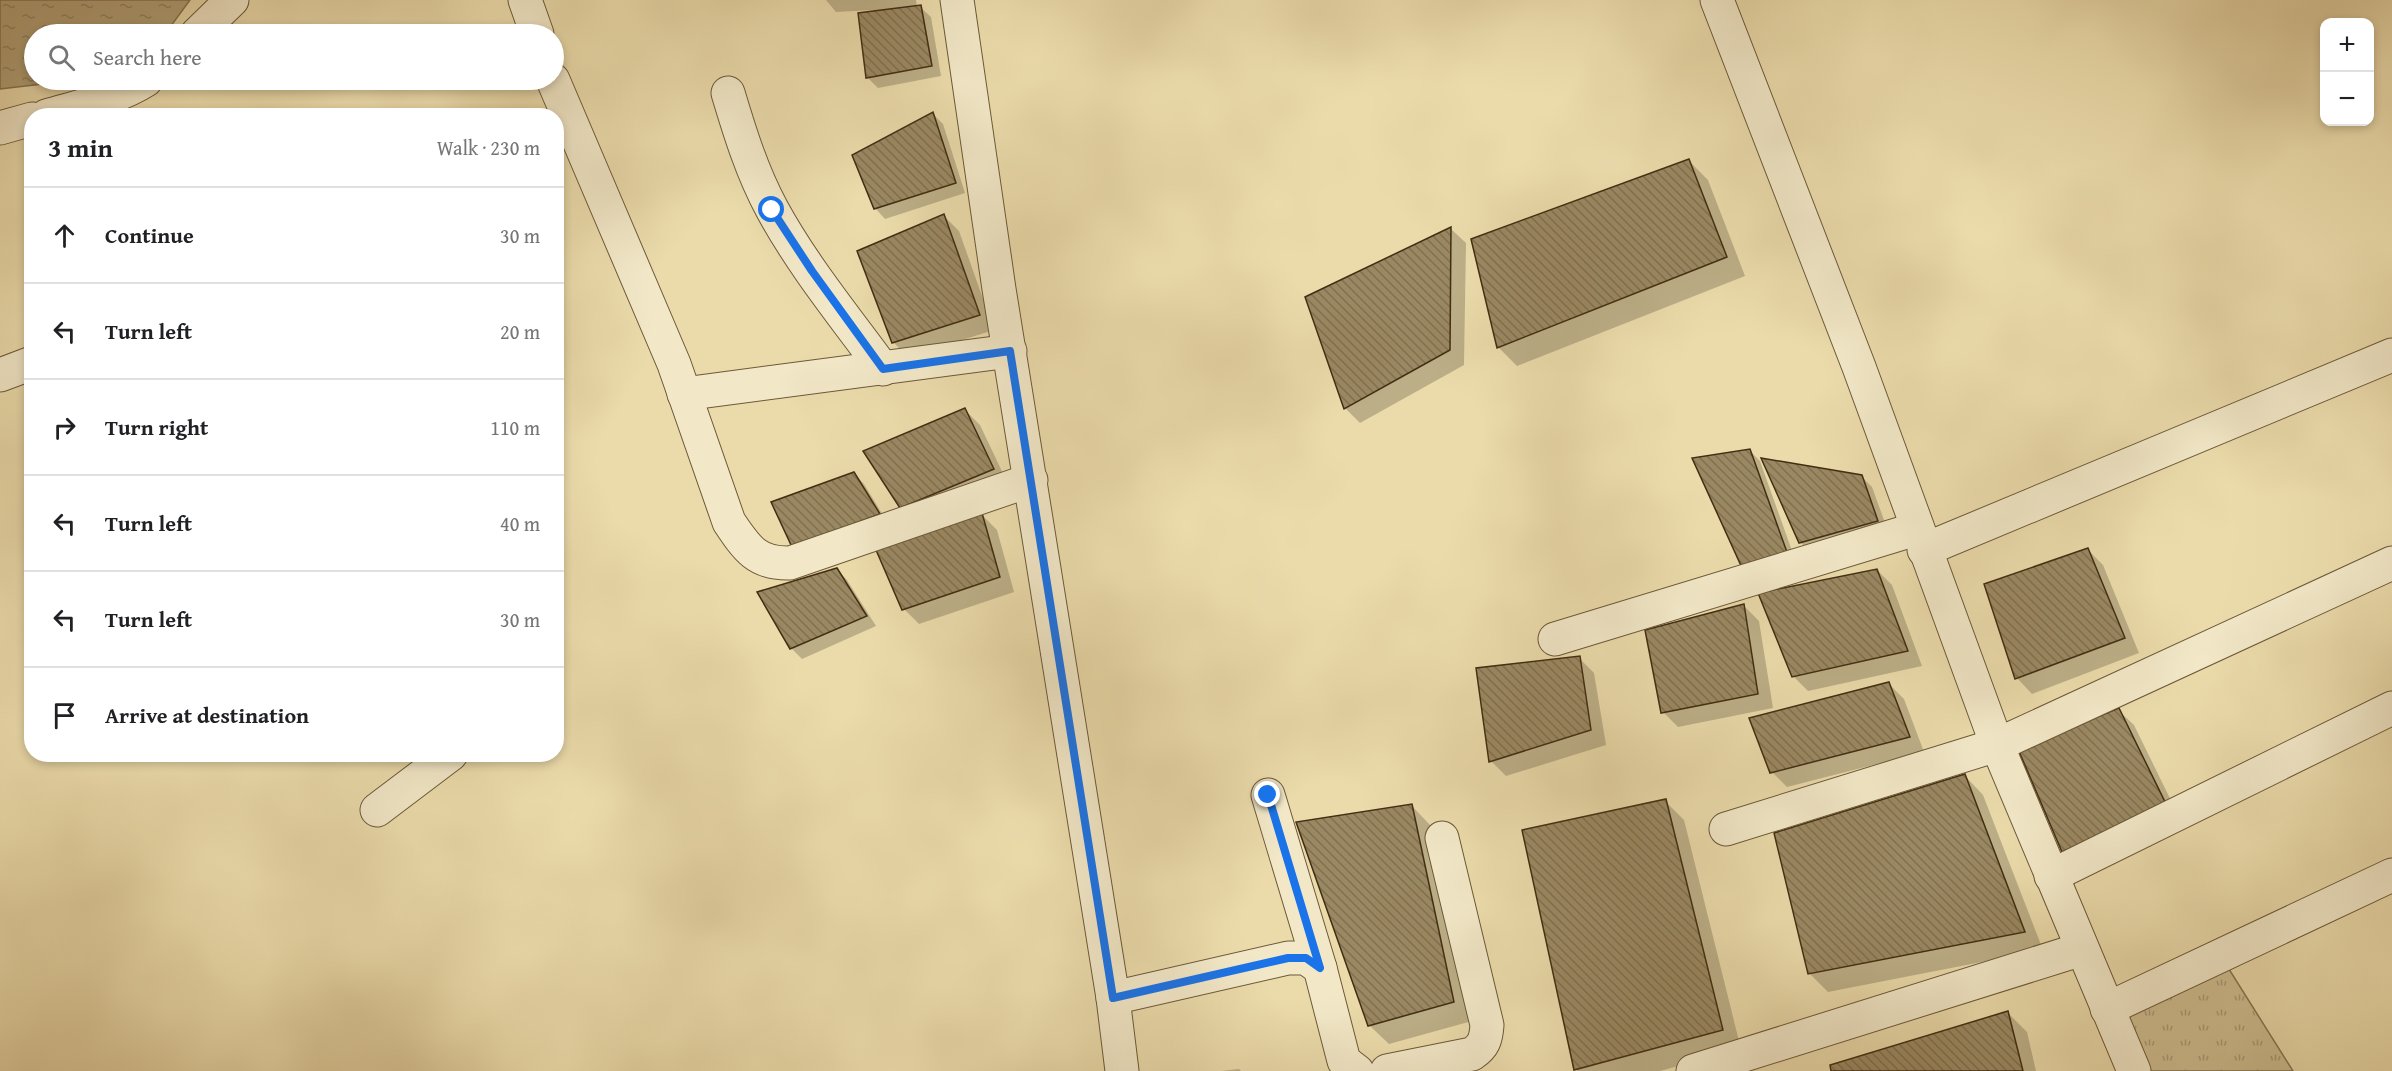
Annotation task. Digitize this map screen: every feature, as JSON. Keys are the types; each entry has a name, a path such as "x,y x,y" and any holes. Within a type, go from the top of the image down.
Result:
{"street":[{"path":"207,24 232,0"},
{"path":"525,0 533,24"},
{"path":"957,0 1010,351 1113,998 1122,1071"},
{"path":"1717,0 1859,367 1920,540 1997,745 2134,1071"},
{"path":"75,108 127,90"},
{"path":"555,90 560,108"},
{"path":"728,93 747,156 772,210 812,271 883,369"},
{"path":"0,128 24,121"},
{"path":"566,135 684,394 729,522 744,544 757,556 772,564 790,563 1031,480"},
{"path":"684,394 1010,351"},
{"path":"1555,639 1920,540 2392,355"},
{"path":"0,375 24,366"},
{"path":"1726,828 1997,745 2392,563"},
{"path":"2051,876 2392,708"},
{"path":"377,810 440,762"},
{"path":"1268,795 1320,968 1344,1061 1357,1071"},
{"path":"1386,1071 1472,1054 1482,1047 1486,1039 1487,1025 1442,838"},
{"path":"2108,1010 2392,875"},
{"path":"1693,1071 2082,949"},
{"path":"1113,998 1288,958 1306,958 1320,968"}],"green space":[{"path":"2227,966 2293,1071 2149,1071 2122,1011"}],"water":[{"path":"0,0 190,0 172,24 24,24 24,86 0,89"}],"building":[{"path":"921,5 932,66 866,78 858,13"},
{"path":"933,112 956,183 874,209 852,155"},
{"path":"1689,159 1727,257 1497,348 1471,239"},
{"path":"944,214 980,315 892,343 857,251"},
{"path":"1451,227 1450,350 1344,409 1305,297"},
{"path":"965,408 994,469 900,508 863,451"},
{"path":"1750,449 1788,555 1743,570 1692,458"},
{"path":"1761,458 1862,475 1878,521 1799,543"},
{"path":"854,472 880,514 792,547 771,502"},
{"path":"982,513 1000,577 902,610 876,550"},
{"path":"2088,548 2125,638 2015,679 1984,584"},
{"path":"837,568 867,616 790,649 757,592"},
{"path":"1877,569 1908,651 1792,677 1758,593"},
{"path":"1744,604 1758,694 1661,713 1645,630"},
{"path":"1580,656 1591,730 1489,762 1476,668"},
{"path":"1889,682 1910,737 1770,773 1749,718"},
{"path":"2119,708 2167,806 2062,852 2018,749"},
{"path":"1965,774 2025,932 1808,974 1774,833"},
{"path":"1666,799 1723,1030 1574,1070 1522,830"},
{"path":"1412,804 1454,1002 1368,1026 1296,822"},
{"path":"2008,1011 2023,1071 1831,1071 1830,1065"}],"route":[{"path":"772,210 812,271 883,369 1010,351 1113,998 1288,958 1306,958 1320,968 1268,795"}]}
